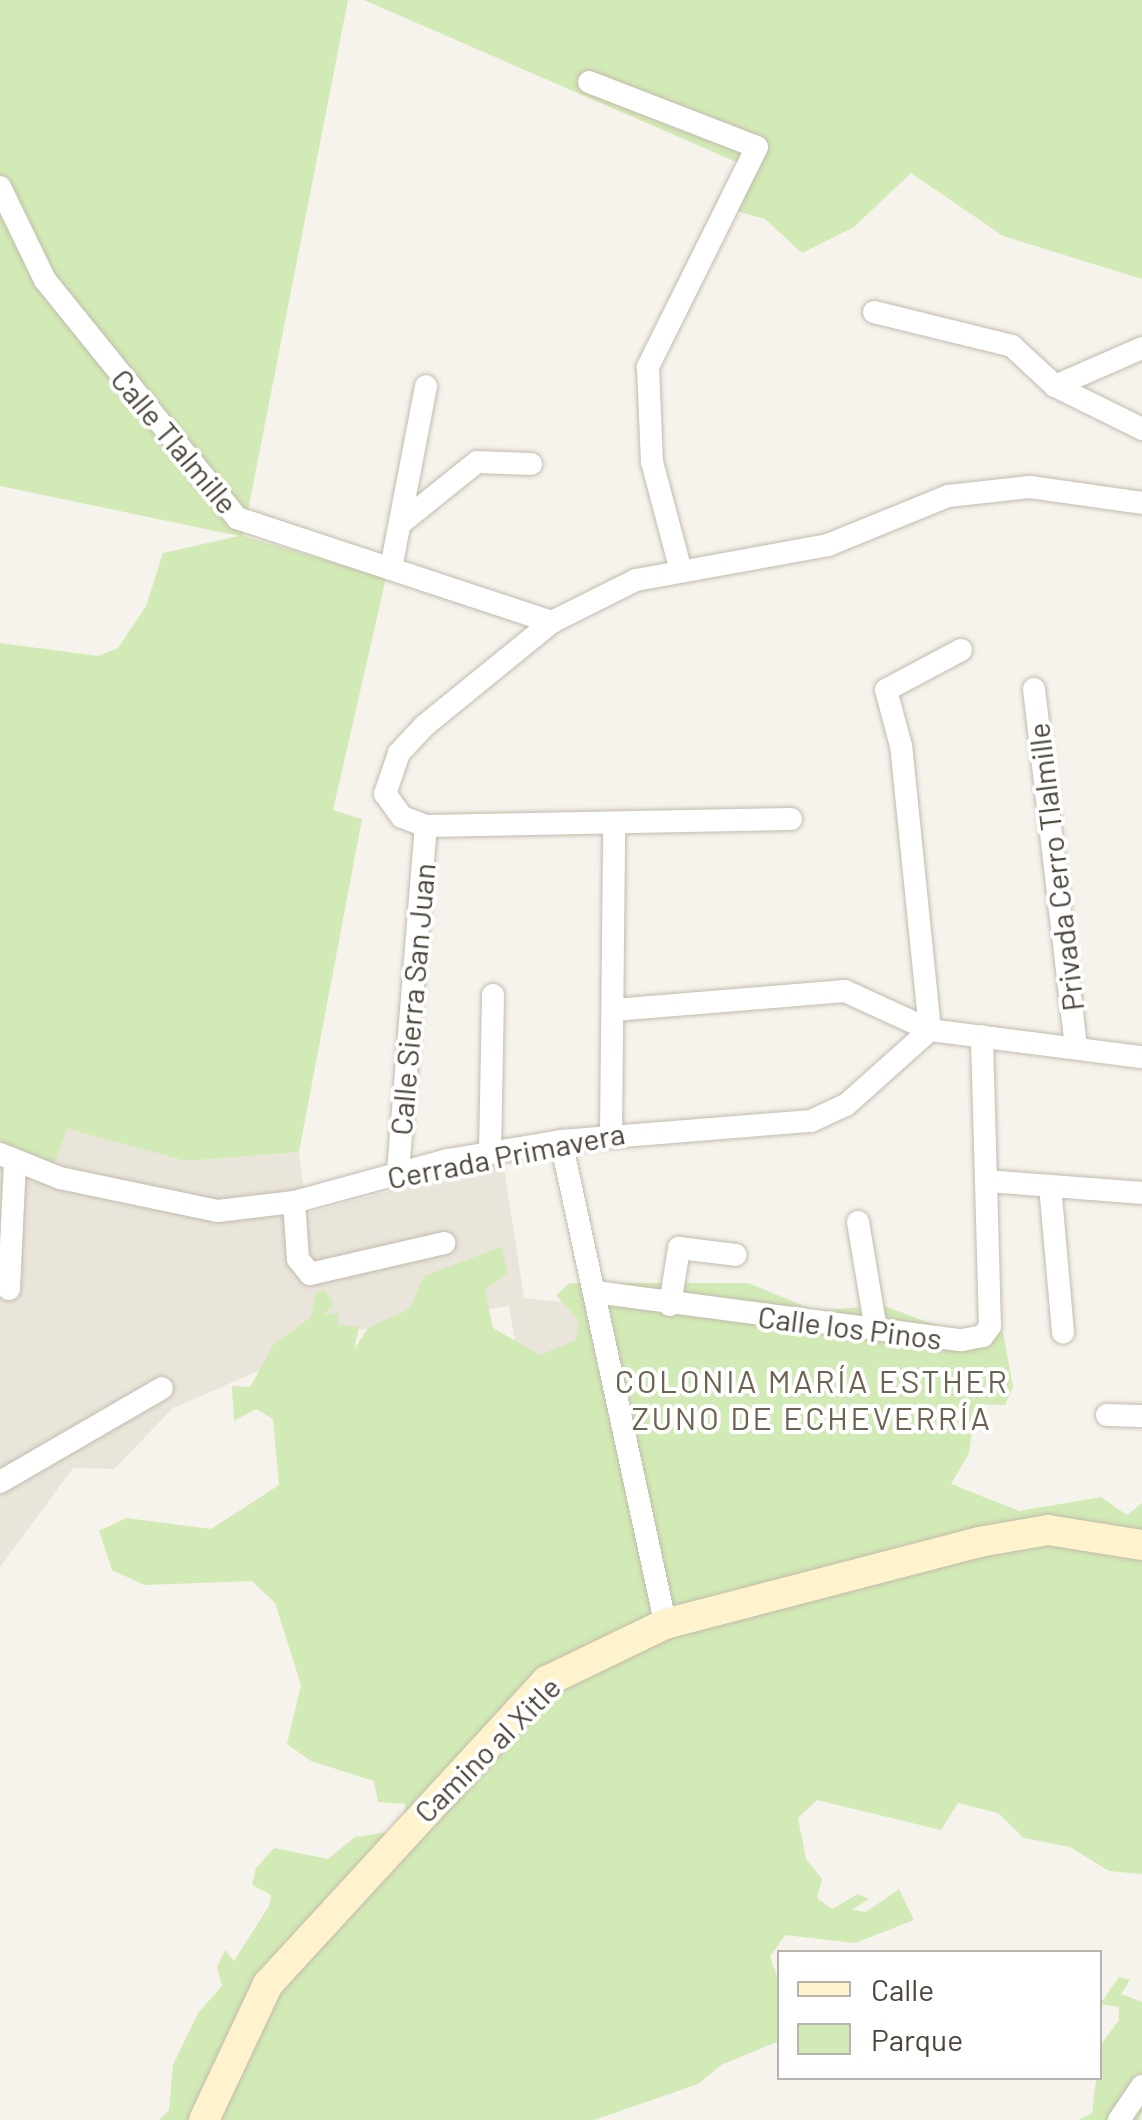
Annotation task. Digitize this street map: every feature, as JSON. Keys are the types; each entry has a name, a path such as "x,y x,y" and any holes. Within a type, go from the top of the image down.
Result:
{"street":[{"path":"589,82 757,147 648,367 652,462 681,572"},
{"name":"Calle Tlalmille","path":"0,187 45,280 218,501 257,526 392,564 552,622"},
{"path":"874,312 1012,346 1056,386 1142,429"},
{"path":"1056,386 1142,348"},
{"path":"392,564 426,386"},
{"path":"400,523 477,462 531,464"},
{"path":"552,622 636,580 869,534 948,496 1030,487 1142,503"},
{"name":"Calle Sierra San Juan","path":"398,1172 426,826 402,817 385,794 400,754 552,622"},
{"path":"930,1030 901,746 886,690 961,650"},
{"name":"Privada Cerro Tlalmille","path":"1034,689 1076,1046"},
{"path":"426,826 791,819"},
{"path":"611,1132 614,825"},
{"path":"614,1010 845,991 930,1030 1142,1057"},
{"path":"490,1153 493,995"},
{"name":"Cerrada Primavera","path":"8,1158 218,1211 294,1202 398,1172 611,1132 812,1122 881,1081 930,1030"},
{"name":"Calle los Pinos","path":"595,1292 670,1305 876,1329 983,1336 990,1326 982,1036"},
{"path":"561,1140 665,1624"},
{"path":"8,1158 8,1289"},
{"path":"986,1181 1142,1193"},
{"path":"1050,1186 1063,1332"},
{"path":"294,1202 298,1259 310,1274 444,1243"},
{"path":"858,1222 876,1329"},
{"path":"670,1305 679,1248 736,1255"},
{"path":"0,1482 162,1388"},
{"path":"1107,1415 1142,1416"},
{"name":"Camino al Xitle","path":"204,2120 268,1984 453,1776 547,1682 665,1624 1048,1530 1142,1545"},
{"path":"1119,2120 1142,2086"}],"shaded area":[{"path":"67,1129 186,1161 299,1152 307,1213 503,1161 524,1298 590,1305 605,1384 524,1391 509,1306 351,1331 173,1408 114,1469 73,1468 0,1567 0,1141 53,1164"}],"green space":[{"path":"0,0 348,0 243,536 386,578 333,810 362,819 299,1152 186,1161 67,1129 54,1164 0,1141 0,643 98,656 118,648 146,606 163,553 239,536 0,486"},
{"path":"364,0 1142,0 1142,279 1003,236 911,173 854,227 802,253 765,219 732,210 750,168"},
{"path":"501,1247 508,1272 485,1290 493,1328 540,1355 576,1340 579,1321 556,1295 570,1283 748,1283 816,1311 882,1305 964,1336 1003,1332 1013,1387 1005,1405 976,1404 969,1453 951,1484 1019,1511 1101,1497 1127,1515 1142,1503 1142,1874 1109,1871 1070,1847 1024,1838 998,1813 958,1803 941,1830 817,1800 798,1818 806,1859 822,1879 817,1898 832,1909 858,1894 869,1899 852,1910 866,1912 899,1889 914,1920 855,1943 785,1935 770,1957 777,1976 777,2042 721,2065 698,2084 594,2120 159,2120 169,2110 173,2065 198,2013 222,1986 217,1967 225,1950 234,1961 269,1906 271,1895 252,1885 256,1868 274,1848 328,1859 355,1837 404,1830 405,1804 378,1802 374,1781 311,1761 287,1744 301,1685 275,1603 252,1581 144,1585 112,1570 99,1531 126,1518 211,1529 279,1485 273,1419 256,1409 234,1421 232,1386 250,1387 273,1345 311,1317 316,1292 325,1290 334,1305 323,1315 338,1313 339,1325 359,1327 354,1350 368,1328 409,1309 424,1276"},
{"path":"1119,1977 1130,1980 1121,1994 1142,2002 1139,2120 1078,2120 1092,2113 1096,2080 1102,2080 1102,2043 1119,2020 1119,2007 1102,2001"}],"district":[{"name":"COLONIA MARÍA ESTHER ZUNO DE ECHEVERRÍA","path":"812,1400"}]}
